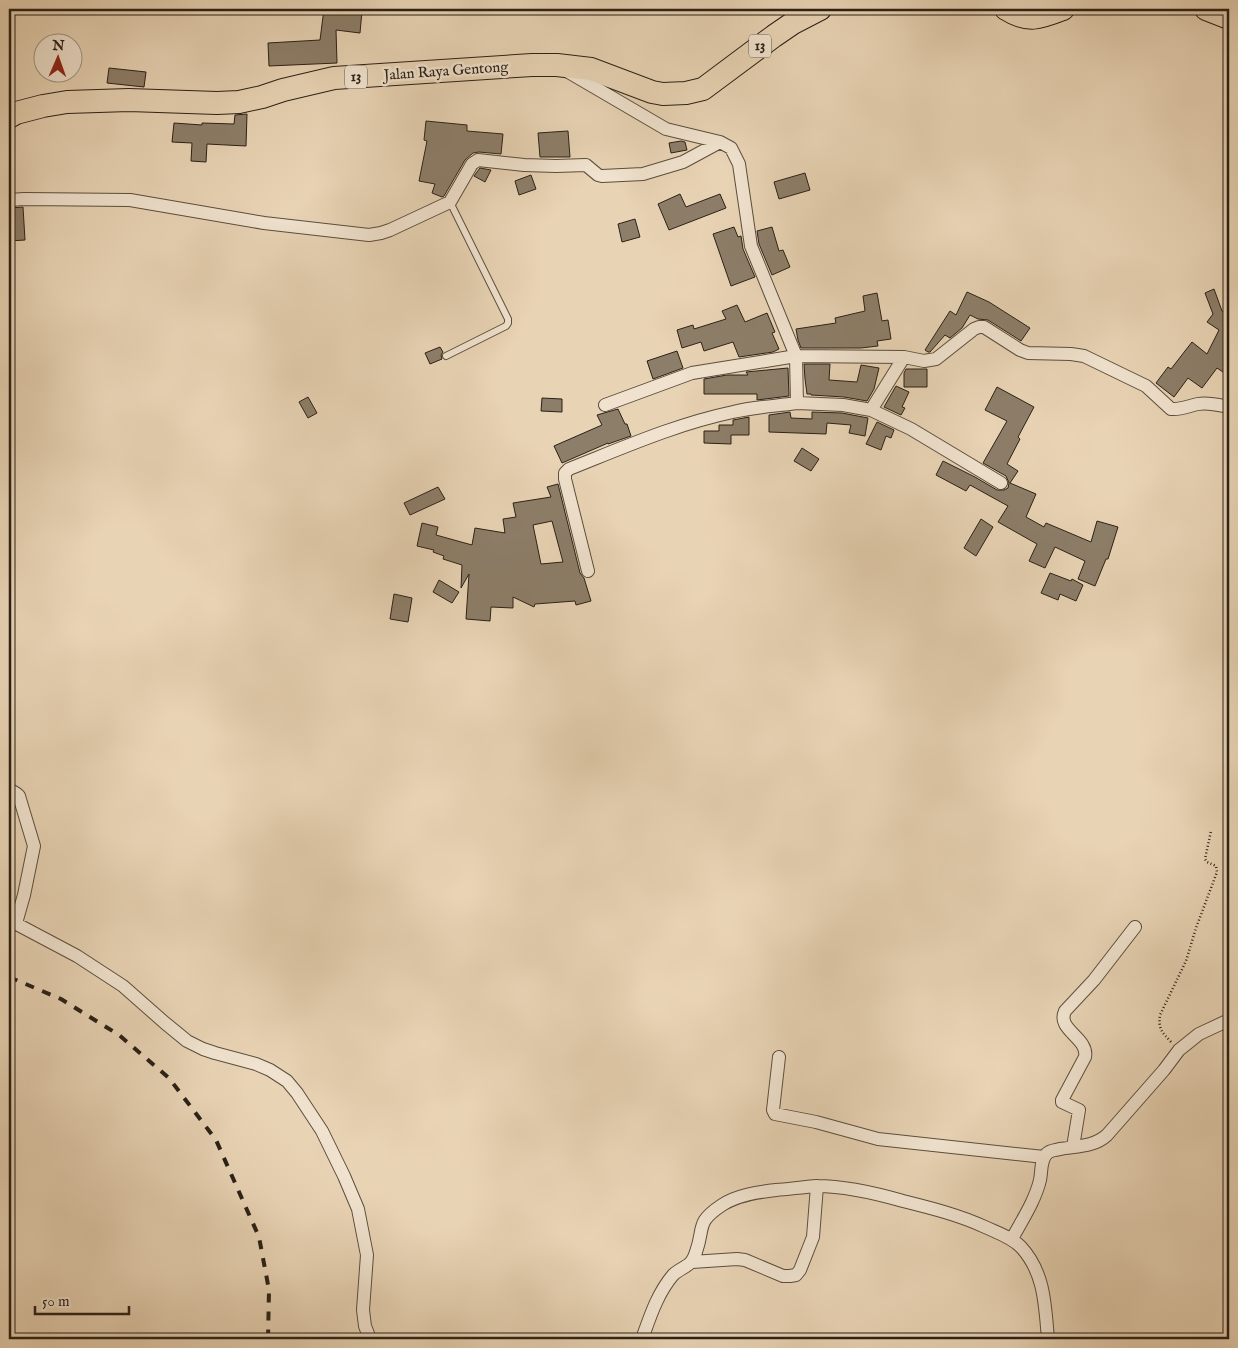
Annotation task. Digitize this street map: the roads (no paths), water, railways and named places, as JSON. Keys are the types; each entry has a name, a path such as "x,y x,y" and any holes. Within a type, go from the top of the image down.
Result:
{"highway":[{"name":"Jalan Raya Gentong","path":"11,111 91,100 239,102 334,78 557,65 591,69 652,92 663,94 686,93 703,89 774,36 820,9"},
{"path":"1006,9 1022,17 1032,18 1063,9"},
{"path":"1206,9 1229,18"}],"street":[{"path":"557,65 605,95 666,129 720,142 731,148 739,164 751,246 796,356 797,403"},
{"path":"9,200 130,200 264,223 369,235 390,230 450,202 472,164 478,160 524,165 586,165 598,175 606,176 643,174 683,162 720,142"},
{"path":"605,405 692,373 796,356 904,357 924,361 936,359 979,326 984,327 1028,353 1084,356 1146,386 1170,409 1181,410 1208,403 1229,407"},
{"path":"871,410 904,357"},
{"path":"588,571 565,479 569,469 688,424 732,412 797,403 843,405 871,410 911,429 1000,483"},
{"path":"9,789 18,796 34,846 24,895 13,921 76,956 123,986 187,1041 209,1051 256,1064 270,1070 287,1082 297,1093 322,1131 358,1209 368,1255 363,1310 365,1326 370,1339"},
{"path":"1073,1147 1079,1110 1062,1102 1062,1100 1086,1052 1084,1047 1064,1024 1063,1015 1094,980 1135,927"},
{"path":"1012,1239 1036,1191 1044,1156 1051,1151 1100,1141 1164,1070 1179,1050 1199,1034 1229,1020"},
{"path":"779,1056 773,1110 775,1114 816,1122 878,1138 1044,1156"},
{"path":"642,1339 651,1313 666,1284 679,1269 692,1262 738,1259 745,1260 783,1276 796,1275 800,1270 813,1237 817,1186"},
{"path":"692,1262 704,1220 723,1204 737,1198 752,1194 817,1186 863,1191 945,1212 1012,1239 1022,1248 1033,1263 1039,1276 1044,1297 1048,1339"}],"lane":[{"path":"446,356 506,326 508,323 508,319 450,202"}],"railway":[{"path":"9,977 61,999 119,1035 169,1078 216,1140 259,1237 269,1290 268,1339"}]}
